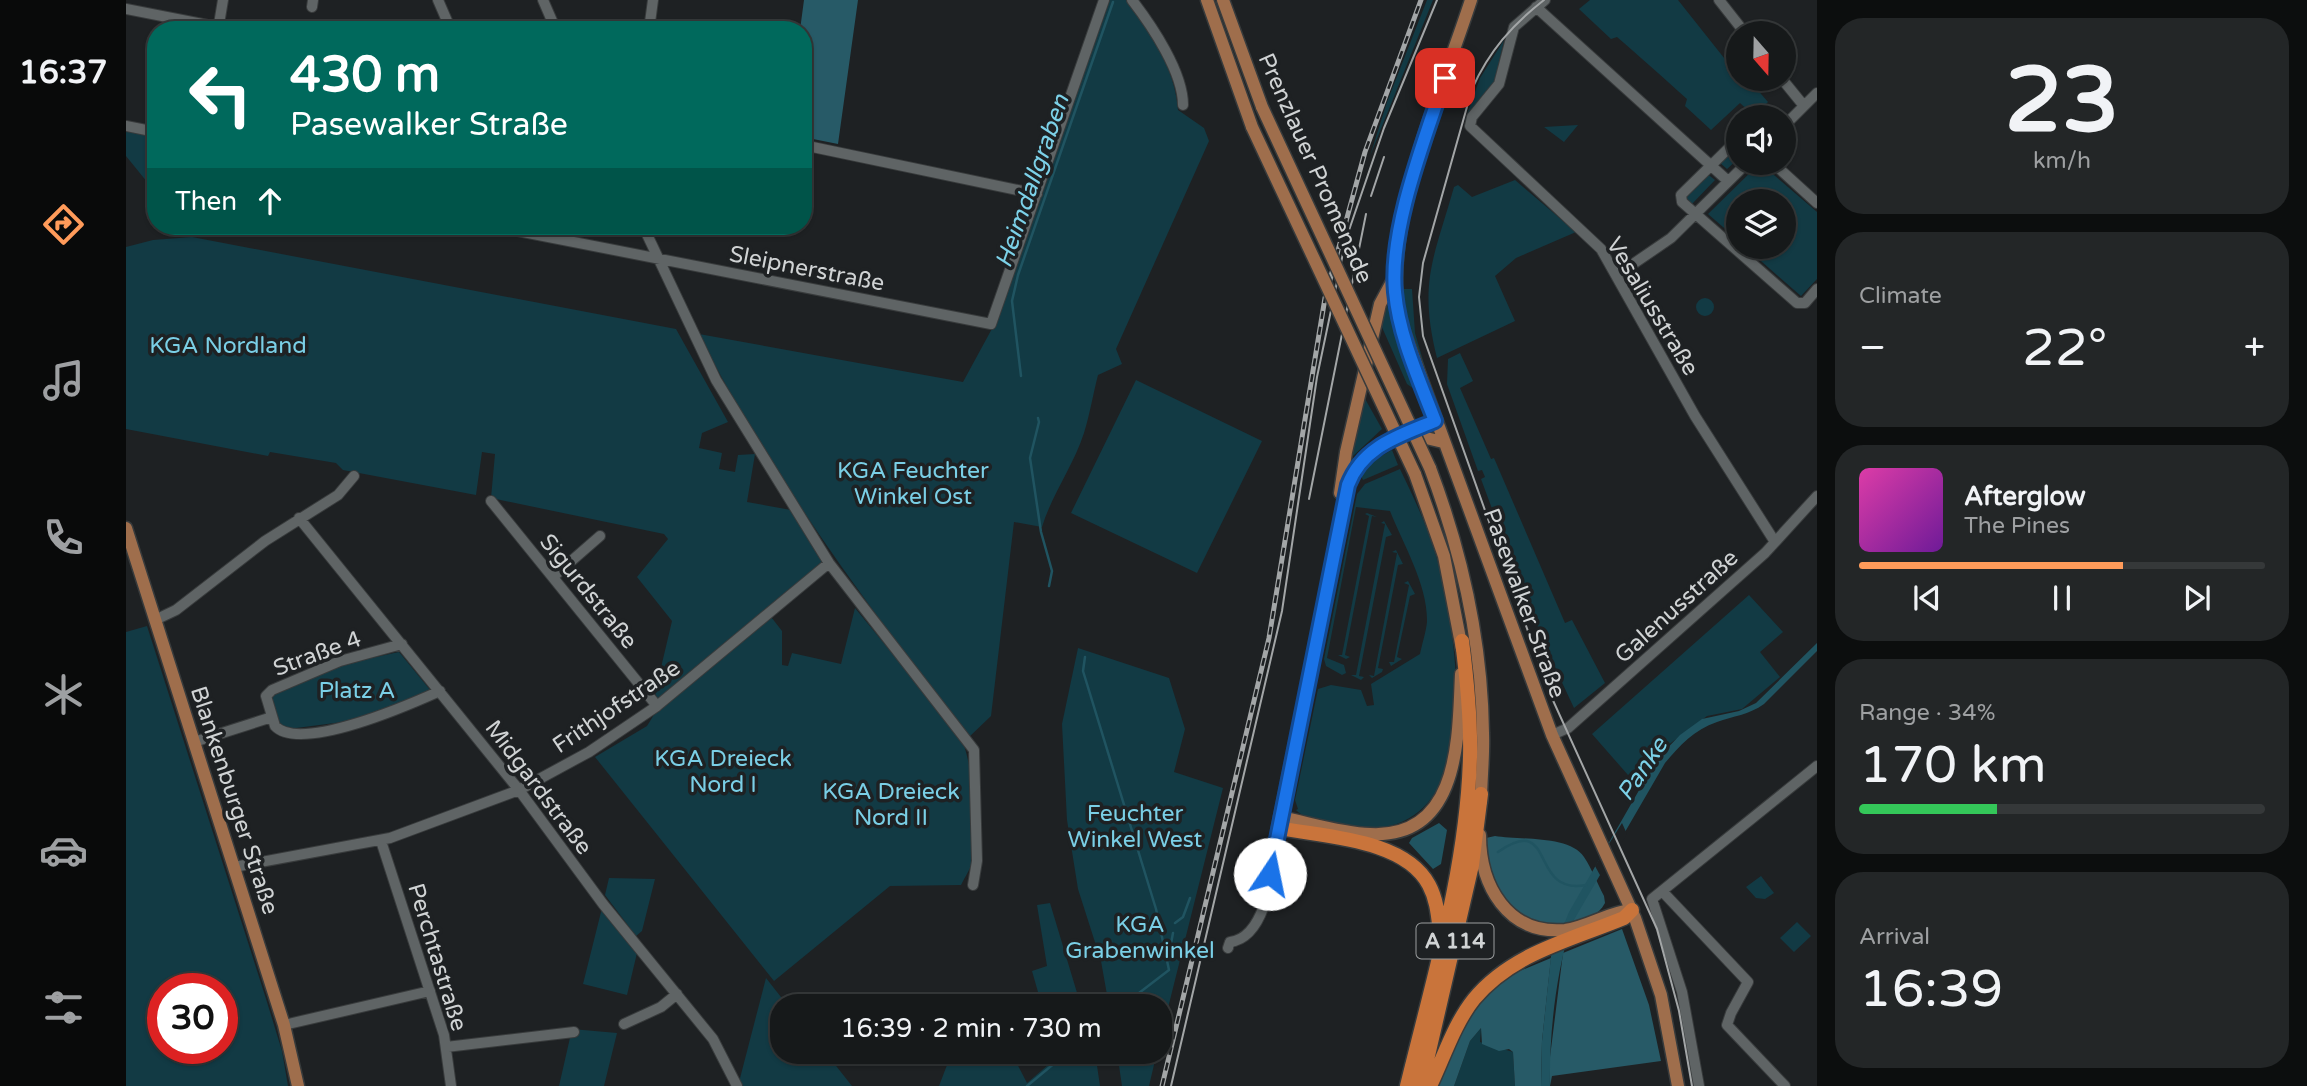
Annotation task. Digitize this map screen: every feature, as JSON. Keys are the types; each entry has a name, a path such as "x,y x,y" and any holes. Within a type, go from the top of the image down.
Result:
{"highway":[{"name":"A 114","path":"1407,1086 1458,865 1470,760 1470,701 1462,640"},
{"name":"A 114","path":"1422,1086 1472,865 1481,794"},
{"path":"1280,823 1374,846 1409,862 1422,874 1433,892 1441,942"},
{"path":"1430,1086 1464,1013 1486,986 1517,962 1624,918 1632,910"}],"main road":[{"name":"Prenzlauer Promenade","path":"1208,0 1252,127 1415,474 1444,556 1462,640 1455,760 1449,782 1433,808 1413,824 1380,834 1280,823"},
{"name":"Prenzlauer Promenade","path":"1223,0 1262,107 1430,468 1447,512 1468,590 1482,699 1482,867 1498,903 1508,913 1535,926 1566,930 1632,910"},
{"name":"Pasewalker Straße","path":"1471,0 1429,126 1398,240 1394,278 1402,328 1552,735 1632,910 1661,995 1678,1086"},
{"path":"1342,503 1339,489 1373,332 1383,295 1394,278"},
{"path":"1280,823 1342,503 1355,467 1371,450 1435,421"},
{"path":"1406,433 1443,442"},
{"name":"Blankenburger Straße","path":"126,528 284,1024 298,1086"}],"street":[{"path":"220,21 222,0"},
{"path":"438,0 447,21"},
{"path":"543,0 552,21"},
{"path":"650,21 653,0"},
{"path":"812,147 1037,194 1104,0"},
{"path":"1132,0 1160,41 1183,94 1183,105"},
{"path":"1545,0 1536,7 1728,181"},
{"path":"1719,0 1736,21"},
{"name":"Vesaliusstraße","path":"1536,7 1514,27 1499,84 1472,117 1470,126 1601,248 1695,416 1775,542"},
{"path":"126,9 185,21"},
{"path":"1792,91 1804,106"},
{"path":"1796,114 1817,93"},
{"path":"126,126 147,130"},
{"path":"1726,151 1681,195 1682,202 1797,303 1805,303 1817,289"},
{"path":"1617,275 1662,246 1734,175"},
{"path":"1786,175 1817,203"},
{"name":"Sleipnerstraße","path":"538,235 991,324 1037,194"},
{"path":"647,235 716,380 829,563 974,750 977,861 973,885"},
{"path":"155,620 176,610 223,571 299,518 338,495 354,476"},
{"name":"Galenusstraße","path":"1552,735 1567,728 1775,542 1817,496"},
{"name":"Sigurdstraße","path":"491,500 657,706"},
{"name":"Midgardstraße","path":"299,518 519,790 603,904 713,1039 737,1086"},
{"path":"553,577 600,536"},
{"name":"Frithjofstraße","path":"234,867 381,841 435,824 519,790 589,752 657,706 829,563"},
{"name":"Straße 4","path":"272,717 266,696 272,690 340,660 402,644"},
{"path":"194,742 272,717 279,731 292,734 320,731 383,715 440,691"},
{"path":"1699,1086 1682,992 1652,899 1815,771"},
{"path":"1228,948 1230,942 1250,934 1264,909 1280,823"},
{"name":"Perchtastraße","path":"381,841 446,1046 451,1086"},
{"path":"1662,891 1748,982 1727,1025 1785,1086"},
{"path":"284,1024 430,991"},
{"path":"624,1024 661,1007 677,994"},
{"path":"446,1046 574,1032"}],"green space":[{"name":"KGA Feuchter Winkel Ost","path":"1110,0 1128,0 1154,38 1167,66 1178,110 1204,128 1209,141 1116,349 1122,364 1098,375 1079,445 1042,527 1014,522 991,716 968,738 859,591 790,491 727,388 699,334 963,382 994,325"},
{"path":"1427,0 1433,0 1370,156 1387,102"},
{"path":"1590,0 1678,0 1726,60 1726,91 1758,91 1768,102 1765,105 1726,105 1726,116 1711,130 1685,106 1687,99 1617,37 1611,39 1579,9"},
{"path":"1504,40 1494,85 1465,120 1480,78"},
{"path":"1578,125 1564,142 1544,127"},
{"path":"126,130 147,134 147,182 126,156"},
{"path":"1726,154 1726,168 1719,162"},
{"path":"1706,173 1715,180 1691,205 1685,195"},
{"path":"1748,175 1774,175 1790,189 1733,189"},
{"path":"1515,180 1576,232 1516,258 1495,276 1515,321 1437,358 1431,332 1429,289 1435,252 1454,187 1458,185 1472,197"},
{"path":"1796,194 1817,212 1817,279 1801,296 1759,259 1796,259"},
{"path":"1726,196 1726,230 1708,214"},
{"path":"192,237 676,329 728,422 702,433 699,448 722,453 719,469 735,472 738,455 755,454 747,502 791,510 824,559 821,565 768,613 782,631 782,665 788,666 792,653 841,664 855,608 960,736 965,747 974,797 975,833 973,860 961,885 890,886 774,981 595,757 647,726 660,705 655,693 672,621 637,577 668,539 664,534 491,498 495,454 482,452 476,495 343,470 336,463 270,452 268,456 126,429 126,247 153,240"},
{"path":"1402,289 1412,289 1415,333 1432,391 1406,320"},
{"path":"1705,298 1711,301 1714,307 1711,313 1705,316 1699,313 1696,307 1699,301"},
{"path":"1389,302 1415,383 1414,389 1407,384 1381,325"},
{"path":"1460,353 1473,381 1460,388 1491,459 1494,458 1565,623 1572,620 1605,683 1574,708 1525,595 1481,479 1485,477 1482,470 1478,471 1447,384 1448,359"},
{"path":"1136,380 1262,441 1197,573 1071,513"},
{"path":"1364,397 1382,429 1353,456 1351,454"},
{"path":"1392,450 1398,465 1363,480 1361,476 1374,460"},
{"path":"1400,469 1435,552 1451,624 1456,713 1450,755 1436,791 1413,816 1377,828 1335,824 1302,815 1296,810 1295,800 1318,689 1331,685 1361,690 1367,706 1374,705 1371,684 1420,654 1426,630 1426,608 1419,579 1390,511 1356,507 1327,658 1344,665 1346,673 1342,675 1326,666 1324,659 1357,494 1365,484"},
{"path":"1365,514 1377,517 1372,516 1345,655 1350,657 1346,659 1338,655 1342,655 1369,516"},
{"path":"1384,521 1392,535 1386,537 1359,676 1364,677 1361,680 1351,675 1356,675 1385,524 1381,523"},
{"path":"1396,550 1403,564 1398,565 1378,668 1383,669 1372,678 1369,675 1374,676 1397,553 1392,552"},
{"path":"1408,581 1415,594 1410,596 1397,657 1402,659 1391,666 1389,662 1394,662 1409,585 1404,583"},
{"path":"1749,595 1783,632 1760,652 1780,677 1742,709 1707,716 1628,775 1592,734"},
{"path":"147,626 267,1002 282,1051 288,1086 126,1086 126,632"},
{"name":"Feuchter Winkel West","path":"1078,648 1169,678 1185,729 1174,772 1223,788 1172,994 1107,994 1101,961 1078,889 1067,820 1062,724"},
{"name":"Platz A","path":"399,652 431,691 350,721 281,730 270,695 334,666"},
{"path":"1761,876 1774,893 1765,899 1756,898 1746,887"},
{"path":"609,878 655,879 642,931 636,936 605,895"},
{"path":"1050,903 1077,994 1039,994 1032,971 1047,966 1037,905"},
{"path":"602,908 637,953 627,995 583,984"},
{"path":"1797,922 1811,936 1794,952 1780,938"},
{"path":"766,978 779,994 770,994 770,1064 835,1064 852,1086 738,1086"},
{"path":"1481,1028 1480,1042 1513,1052 1515,1086 1454,1086 1470,1041"},
{"path":"572,1029 617,1033 604,1086 559,1086"},
{"path":"947,1064 1017,1064 1027,1083 1049,1064 1097,1064 1100,1086 939,1086"},
{"path":"1119,1064 1154,1064 1149,1086 1122,1086"}],"shaded area":[{"path":"804,0 858,0 838,144 812,139 812,21 801,21"},
{"path":"1817,643 1817,651 1764,704 1753,711 1701,729 1682,744 1665,763 1571,925 1554,1004 1550,1086 1541,1086 1542,1041 1551,956 1569,912 1657,759 1680,735 1702,719 1739,711 1756,703"},
{"path":"1439,823 1447,830 1441,864 1433,869 1409,843 1412,838"},
{"path":"1495,836 1556,842 1577,850 1590,866 1605,903 1596,914 1574,923 1555,926 1537,924 1523,916 1510,905 1493,874 1486,838"},
{"path":"1622,929 1649,1005 1661,1061 1552,1076 1550,1086 1549,1065 1563,953"},
{"path":"1551,958 1542,1041 1541,1086 1515,1086 1513,1052 1509,1049 1499,1051 1482,1044 1481,1028 1470,1041 1454,1086 1436,1086 1468,1015 1505,977"}],"pier":[{"path":"1622,823 1627,834 1601,877 1595,866"}],"waterway":[{"name":"Heimdallgraben","path":"1021,376 1012,301 1018,275 1113,2"},
{"name":"Heimdallgraben","path":"1038,418 1030,458 1041,532 1052,571 1049,586"},
{"path":"1085,657 1083,671 1156,909 1169,970 1138,994"},
{"path":"1498,852 1516,842 1528,841 1536,847 1556,879 1568,885 1586,885"},
{"path":"1175,923 1183,917 1190,898"},
{"path":"1173,933 1170,949 1176,955"},
{"path":"1027,1086 1054,1064"}],"tram line":[{"path":"1171,1086 1282,611 1317,377 1346,239 1384,128 1437,0"},
{"path":"1544,0 1502,40 1472,89 1423,263 1419,297 1423,336 1551,696 1657,929 1679,1011 1692,1086"},
{"path":"1371,196 1384,157"},
{"path":"1309,499 1366,214"}],"railway":[{"path":"1162,1086 1269,638 1325,298 1365,152 1421,0"}],"route":[{"path":"1270,874 1342,503 1348,485 1355,467 1371,450 1435,421 1398,315 1394,278 1398,240 1414,173 1445,78"}],"park label":[{"name":"KGA Nordland","path":"228,345"},
{"name":"KGA Dreieck Nord I","path":"723,771"},
{"name":"KGA Dreieck Nord II","path":"891,804"},
{"name":"KGA Grabenwinkel","path":"1140,937"}],"water label":[{"name":"Panke","path":"1642,769"}]}
